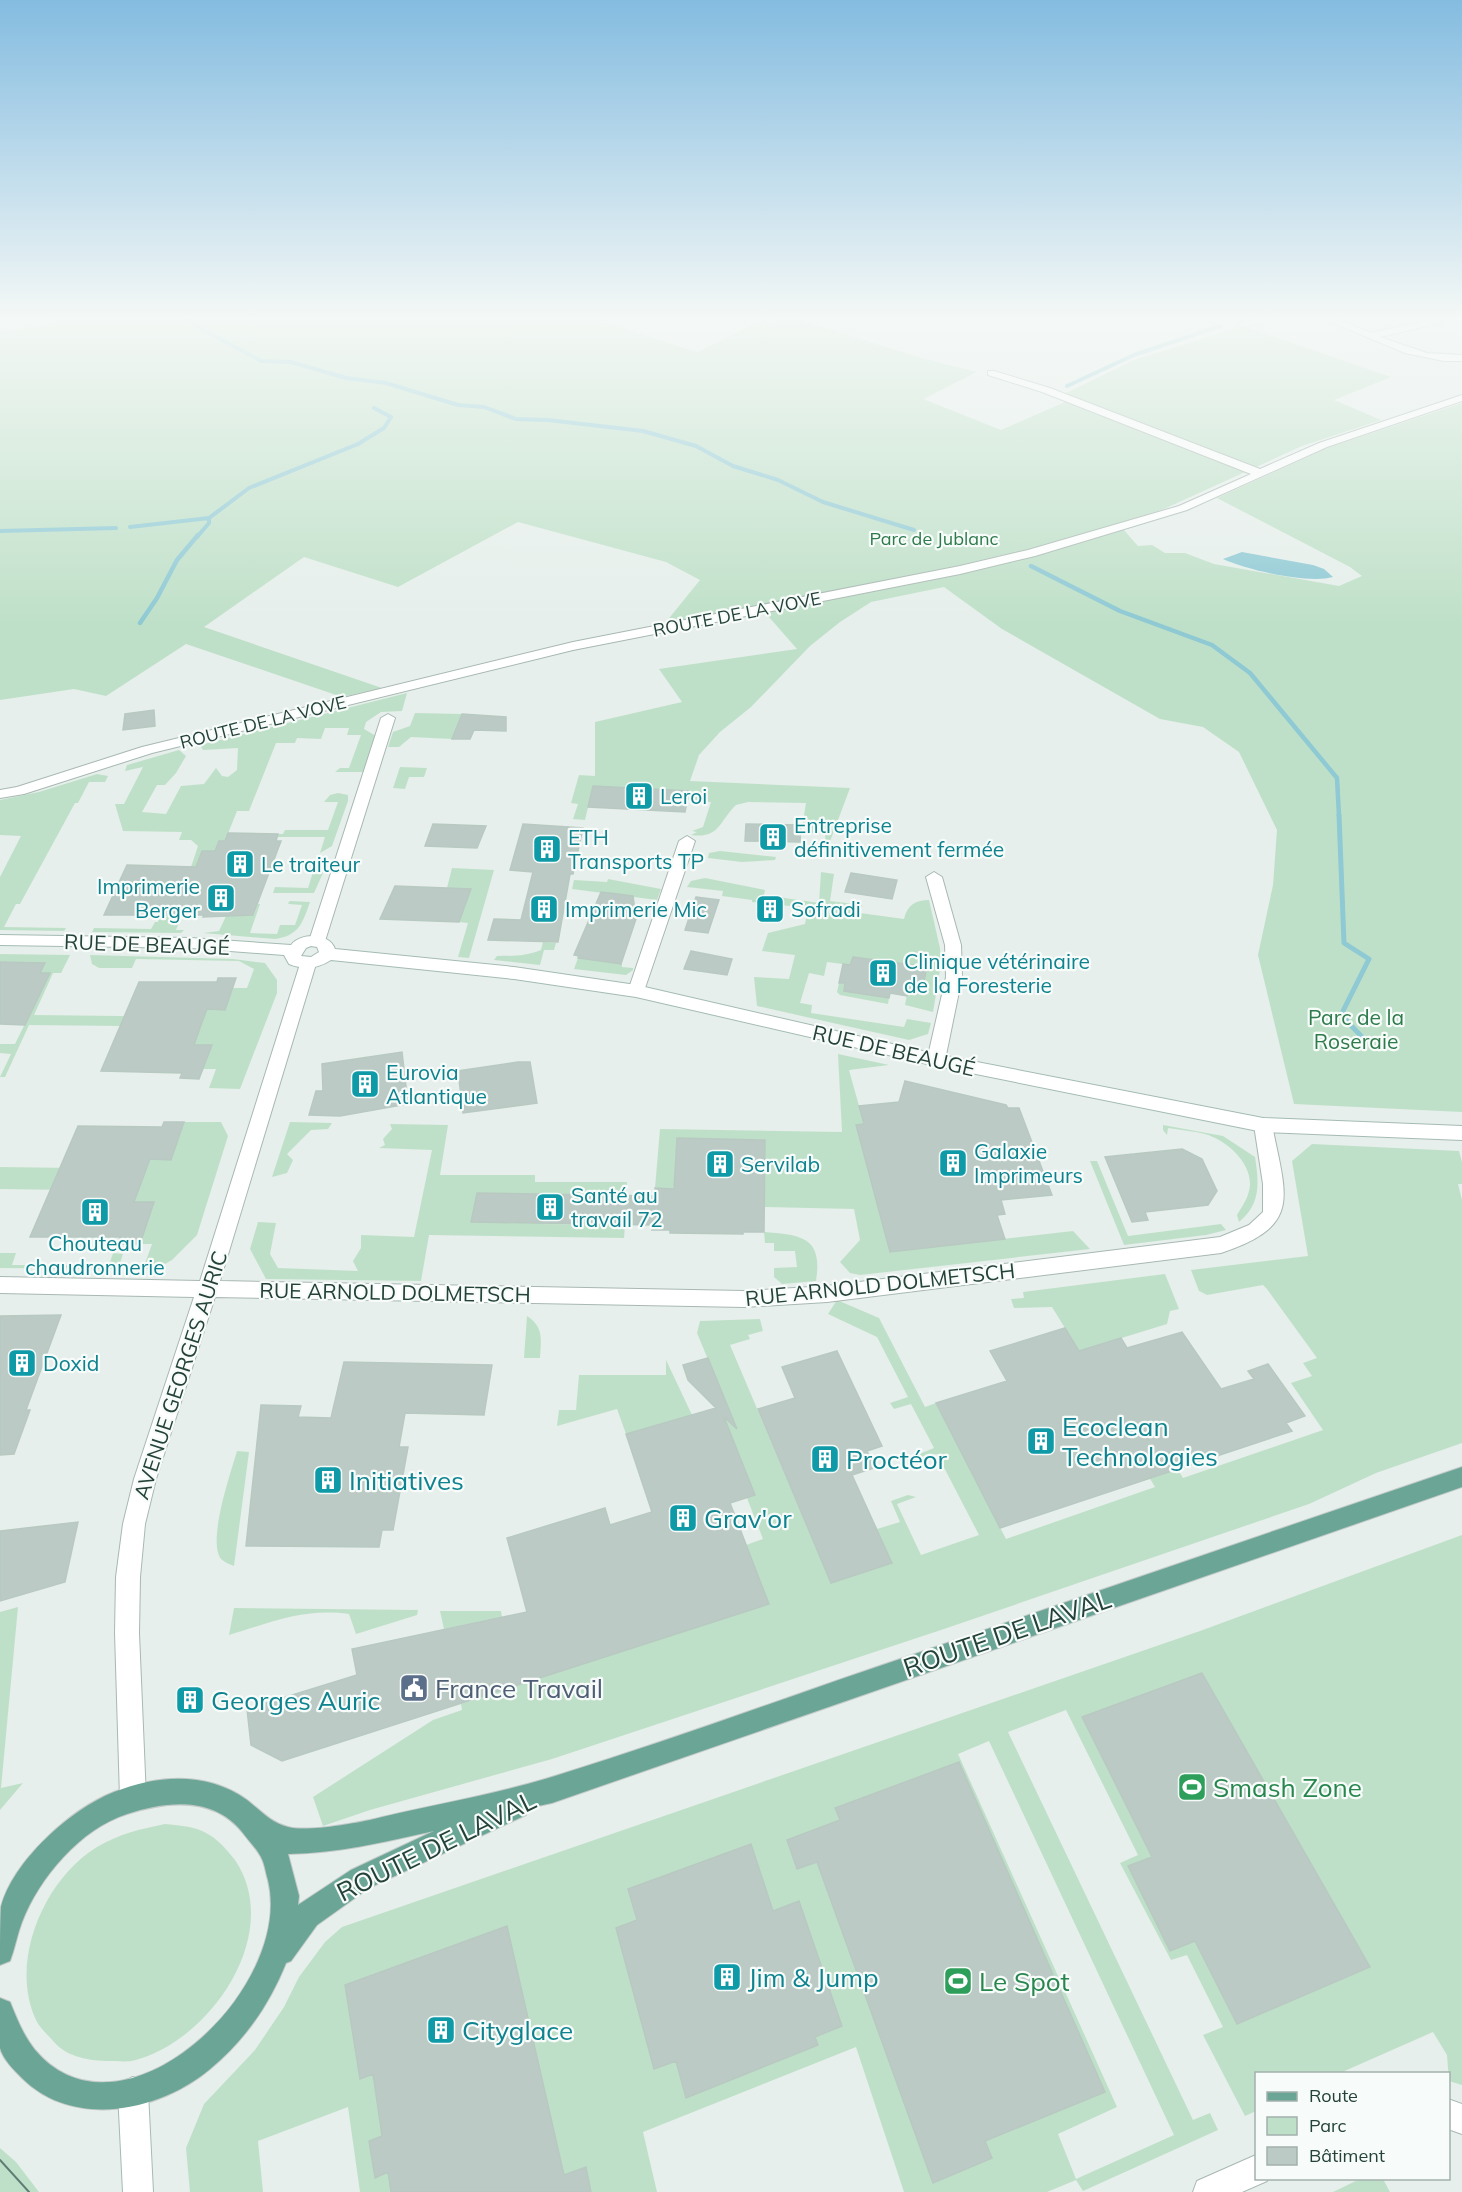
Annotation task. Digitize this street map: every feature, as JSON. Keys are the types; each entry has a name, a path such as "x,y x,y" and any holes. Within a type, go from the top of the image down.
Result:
{"main road":[{"name":"ROUTE DE LAVAL","path":"258,1826 286,1841 325,1840 361,1835 552,1790 1462,1477"},
{"name":"ROUTE DE LAVAL","path":"275,1959 307,1915 360,1879 552,1790"},
{"path":"0,1951 9,1907 63,1840 102,1811 133,1798 167,1791 200,1792 234,1805 258,1826 277,1859 283,1885 283,1921 275,1959 262,1988 248,2011 215,2049 177,2076 133,2092 99,2096 63,2088 33,2070 20,2056 3,2028"}],"street":[{"path":"1119,418 1259,473"},
{"name":"ROUTE DE LA VOVE","path":"0,794 19,791 147,750 573,646 960,570 1027,554 1183,508 1323,445 1402,418"},
{"path":"322,947 300,944 293,950 295,960 308,964 320,960 388,718"},
{"path":"636,990 687,841"},
{"path":"934,876 953,945 954,977 936,1060"},
{"name":"RUE DE BEAUGÉ","path":"0,939 191,943 293,950"},
{"name":"RUE DE BEAUGÉ","path":"322,947 636,990 936,1060 1263,1125 1462,1133"},
{"name":"AVENUE GEORGES AURIC","path":"133,1798 127,1633 128,1577 134,1524 145,1479 308,964"},
{"name":"RUE ARNOLD DOLMETSCH","path":"207,1288 744,1299 827,1294 1221,1245 1245,1238 1263,1224 1272,1213 1274,1198 1263,1125"},
{"path":"0,1285 207,1288"},
{"path":"133,2092 138,2192"},
{"path":"1208,2192 1255,2171"}],"green space":[{"path":"0,418 972,418 1001,430 1028,418 1377,418 1381,420 1302,446 1164,509 1071,541 1123,529 1138,546 1152,545 1165,553 1185,553 1214,564 1339,586 1362,576 1350,567 1217,498 1327,448 1416,418 1462,418 1462,1112 1294,1104 1258,955 1273,885 1277,830 1239,752 1203,727 1160,719 1002,629 944,587 871,602 840,622 810,646 751,707 720,732 699,755 690,781 850,788 826,852 825,833 809,833 808,828 802,828 806,803 748,802 736,805 718,828 701,836 691,835 697,832 692,831 703,827 711,802 687,800 688,791 593,786 585,820 573,819 578,804 571,803 579,775 595,776 595,722 682,702 659,669 797,649 762,609 669,627 666,622 700,580 666,562 518,522 398,587 304,557 204,627 382,688 342,697 186,644 106,696 74,689 0,700"},
{"path":"407,693 402,711 381,712 366,722 364,729 376,736 365,772 335,772 340,768 349,768 361,735 347,735 349,728 325,728 321,739 297,738 295,743 276,743 249,811 237,811 225,841 219,841 211,860 186,888 174,916 181,917 176,930 184,930 181,933 92,932 94,928 151,929 155,922 158,922 164,907 160,907 178,866 191,867 198,846 191,840 179,840 182,832 123,831 115,804 124,804 143,767 125,771 127,765 179,750 186,756 176,773 165,785 157,785 142,812 166,814 181,786 204,784 216,768 222,776 228,777 237,770 238,748 203,750 200,745"},
{"path":"415,713 462,714 452,739 411,737 399,747 388,747 393,732 410,726"},
{"path":"400,767 427,768 424,777 409,777 405,789 393,788"},
{"path":"97,774 108,776 105,782 89,782 78,803 75,803 20,904 16,904 4,927 66,928 64,931 0,930 0,877 21,836 0,835 0,800 39,792"},
{"path":"338,793 348,795 348,801 332,846 320,853 325,837 277,837 285,830 328,830 338,802 324,802 330,795"},
{"path":"720,851 776,857 775,860 742,862 708,858 709,853"},
{"path":"452,868 494,870 469,958 458,957 468,923 459,922 471,890 447,888"},
{"path":"314,869 321,870 323,873 314,893 273,893 275,887 308,888"},
{"path":"821,872 834,874 830,901 862,905 860,913 904,919 907,910 913,904 929,900 940,948 941,964 933,1012 905,1005 909,984 923,986 926,967 853,957 850,965 827,962 824,976 809,973 800,1003 812,1005 811,1013 904,1027 907,1019 931,1023 928,1034 909,1040 757,1006 754,977 789,979 795,955 762,951 768,933 805,924 808,908 752,902 752,900 722,896 723,891 687,887 691,881 705,878 765,890 764,895 819,903"},
{"path":"608,879 661,889 657,900 572,889 574,880 607,882"},
{"path":"290,901 310,902 299,927 290,935 275,939 203,933 219,931 227,914 254,915 260,904 250,933 277,934 280,925 295,925 302,905 289,904"},
{"path":"543,942 556,943 554,950 544,950 540,965 494,960 497,956 536,952 541,950"},
{"path":"0,954 70,955 61,973 53,973 34,1015 203,1017 206,1009 225,1010 232,988 247,988 254,969 239,961 136,959 132,968 99,968 92,964 90,955 233,959 265,963 277,980 277,993 240,1089 209,1088 216,1069 203,1069 212,1045 192,1045 121,1026 29,1025 5,1077 0,1077 11,1054 0,1053 0,1044 15,1044 50,973 40,973 44,963 0,962"},
{"path":"578,958 622,964 622,967 633,968 633,970 626,975 574,969"},
{"path":"839,983 845,983 844,991 889,998 888,1004 840,995 837,992"},
{"path":"838,1054 889,1065 849,1070 864,1124 890,1252 1073,1231 1090,1249 860,1275 850,1273 840,1262 860,1240 854,1209 765,1207 765,1140 678,1138 674,1189 655,1188 660,1129 842,1132"},
{"path":"184,1122 221,1122 228,1136 197,1235 172,1260 156,1269 143,1269 152,1244 140,1244 154,1202 134,1202 138,1191 0,1189 0,1167 147,1169 150,1159 171,1160"},
{"path":"290,1122 332,1123 328,1129 311,1130 287,1154 293,1160 287,1173 272,1177"},
{"path":"390,1124 448,1125 440,1175 535,1175 535,1182 627,1182 626,1195 477,1193 472,1222 530,1223 532,1218 545,1218 544,1224 625,1225 624,1238 429,1235 421,1281 266,1279 250,1249 258,1222 276,1223 270,1254 278,1268 358,1271 353,1261 361,1248 361,1235 414,1237 432,1150 379,1148 385,1145 383,1139 392,1129"},
{"path":"1163,1125 1223,1136 1255,1157 1257,1193 1251,1208 1239,1222 1237,1215 1247,1197 1250,1185 1242,1160 1229,1147 1213,1137 1168,1128 1167,1135 1163,1130"},
{"path":"1312,1144 1459,1151 1462,1162 1462,1184 1458,1184 1462,1200 1462,1443 1376,1473 1309,1504 941,1630 552,1759 370,1810 323,1826 313,1797 433,1720 462,1710 461,1704 768,1604 746,1545 763,1539 747,1498 754,1495 720,1407 727,1405 697,1333 700,1321 760,1319 763,1331 748,1335 750,1339 730,1345 831,1583 892,1563 877,1529 900,1522 891,1501 908,1495 916,1497 897,1504 921,1555 979,1535 937,1454 921,1457 917,1455 934,1448 911,1404 894,1409 890,1403 908,1397 877,1337 828,1314 837,1300 879,1318 925,1407 936,1403 1006,1539 1155,1487 1079,1361 1084,1359 1052,1307 1014,1308 1011,1299 1024,1298 1023,1292 1165,1274 1179,1309 1170,1311 1167,1324 1102,1344 1183,1478 1323,1430 1291,1383 1312,1376 1303,1363 1317,1358 1267,1289 1263,1285 1207,1295 1199,1291 1191,1270 1308,1256 1292,1161"},
{"path":"1090,1161 1097,1161 1128,1236 1221,1224 1226,1230 1206,1235 1124,1245"},
{"path":"764,1232 799,1237 807,1241 813,1247 816,1255 816,1281 782,1284 774,1277 774,1268 797,1267 795,1251 774,1251 774,1243 765,1243"},
{"path":"0,1253 16,1253 12,1265 109,1265 113,1253 123,1254 118,1269 0,1268"},
{"path":"527,1316 539,1329 540,1358 524,1358"},
{"path":"666,1360 692,1415 626,1434 617,1409 557,1426 559,1410 576,1410 579,1375 666,1375"},
{"path":"237,1451 249,1452 234,1566 221,1559 217,1550 217,1537 218,1522"},
{"path":"1462,1535 1462,2085 1450,2081 1447,2055 1433,2032 1342,2072 1255,2072 1255,2111 1245,2116 1203,2035 1223,2027 1187,1955 1171,1960 1120,1863 1138,1855 1066,1710 1008,1732 1193,2120 1210,2113 1218,2130 1083,2191 1076,2180 1047,2192 904,2192 856,2047 643,2132 657,2192 591,2192 585,2167 564,2175 507,1927 345,1985 360,2079 373,2074 382,2136 369,2141 375,2177 388,2172 391,2192 360,2192 348,2107 258,2141 263,2192 190,2192 186,2148 204,2104 255,2050 284,2007 299,1977 325,1942 342,1927 1200,1631","holes":["1202,1673 1370,1967 1237,2024 1195,1941 1170,1951 1129,1866 1152,1857 1082,1717","989,1741 1174,2135 1076,2179 1058,2134 1117,2107 958,1754","959,1762 1104,2092 985,2141 991,2158 817,1862 797,1869 787,1840 840,1820 836,1807","751,1844 773,1911 799,1901 842,2026 815,2037 818,2045 686,2097 628,1890"]},
{"path":"18,1607 1,1788 23,1783 0,1810 0,1612"},
{"path":"234,1608 418,1610 417,1615 356,1634 349,1614 317,1613 288,1617 229,1635"},
{"path":"440,1611 501,1611 502,1617 444,1629"},
{"path":"165,1824 203,1831 218,1841 235,1860 248,1889 251,1920 245,1951 231,1982 212,2009 188,2032 161,2050 132,2061 95,2060 73,2055 60,2048 37,2022 29,1999 27,1975 29,1950 36,1925 61,1880 97,1847 138,1830"},
{"path":"0,2148 16,2162 39,2192 0,2192"},
{"path":"1358,2180 1384,2180 1390,2192 1333,2192"}],"water":[{"path":"1242,552 1313,565 1324,569 1333,577 1309,579 1278,575 1223,559"}],"building":[{"path":"154,710 155,726 123,730 125,714"},
{"path":"462,714 506,717 506,731 474,730 470,739 452,739"},
{"name":"Leroi","path":"593,786 689,791 685,812 588,807"},
{"path":"433,824 486,826 477,848 425,846"},
{"path":"523,824 583,828 573,874 570,874 558,942 488,940 494,919 521,920 533,872 510,870"},
{"name":"Entreprise définitivement fermée","path":"746,824 801,825 800,842 745,841"},
{"path":"228,833 278,834 276,841 281,841 253,915 203,917 204,915 104,915 127,865 196,867 202,851 215,851 219,841 225,841"},
{"path":"851,873 897,880 892,899 845,892"},
{"path":"395,886 471,889 459,922 380,919"},
{"path":"601,892 633,896 636,919 621,964 578,958 579,956 574,955"},
{"path":"696,897 719,900 708,933 685,930"},
{"path":"691,951 732,959 727,975 684,969"},
{"name":"Clinique vétérinaire de la Foresterie","path":"853,957 927,967 923,986 909,984 907,996 890,993 889,998 844,991 845,983 839,983 843,964 850,965"},
{"path":"0,962 45,963 40,973 50,973 25,1025 0,1024"},
{"path":"218,978 236,978 225,1010 207,1009 201,1025 194,1045 212,1045 199,1079 180,1078 182,1073 101,1071 139,982 217,982"},
{"name":"Eurovia Atlantique","path":"402,1052 408,1104 340,1116 309,1115 316,1091 323,1091 322,1064"},
{"name":"Eurovia Atlantique","path":"530,1062 537,1103 463,1113 458,1071"},
{"name":"Galaxie Imprimeurs","path":"905,1081 1006,1105 1008,1108 1019,1108 1052,1195 1001,1200 1005,1214 997,1215 1005,1239 890,1252 856,1125 864,1124 859,1106 899,1102"},
{"path":"164,1122 184,1122 171,1160 150,1159 134,1202 154,1202 140,1244 118,1244 120,1237 30,1237 78,1126 162,1127"},
{"name":"Servilab","path":"677,1138 765,1140 764,1232 670,1233 670,1230 652,1230 653,1225 471,1222 477,1193 655,1196 655,1188 674,1189"},
{"path":"1182,1149 1202,1159 1217,1191 1208,1205 1145,1212 1148,1220 1132,1222 1105,1157"},
{"name":"Doxid","path":"61,1315 26,1410 30,1410 14,1454 0,1455 0,1316"},
{"path":"1065,1328 1079,1351 1121,1338 1127,1348 1182,1332 1221,1389 1254,1379 1248,1371 1268,1364 1305,1416 1286,1423 1292,1431 1000,1528 936,1403 1007,1381 990,1351"},
{"name":"Proctéor","path":"837,1351 882,1446 867,1451 874,1468 852,1475 892,1563 831,1583 758,1409 795,1398 782,1367"},
{"name":"Grav'or","path":"708,1358 737,1429 724,1417 755,1495 730,1503 769,1604 282,1761 251,1745 247,1709 357,1675 352,1649 527,1612 507,1538 605,1508 610,1525 652,1512 626,1434 716,1408 688,1380 683,1365"},
{"name":"Initiatives","path":"344,1362 492,1365 484,1415 405,1413 399,1447 408,1447 393,1530 382,1530 379,1547 246,1546 261,1405 301,1406 298,1417 331,1418"},
{"path":"78,1522 65,1582 0,1601 0,1531"},
{"name":"Smash Zone","path":"1202,1673 1370,1967 1237,2024 1195,1941 1170,1951 1128,1866 1152,1857 1082,1717"},
{"name":"Le Spot","path":"959,1762 1105,2092 985,2141 992,2158 933,2183 817,1862 797,1869 787,1840 840,1820 835,1808"},
{"name":"Jim & Jump","path":"751,1844 773,1911 799,1901 842,2026 815,2037 818,2045 686,2098 676,2061 654,2069 616,1928 637,1920 628,1889"},
{"name":"Cityglace","path":"507,1926 564,2175 586,2167 591,2192 391,2192 388,2172 375,2178 369,2141 382,2136 373,2074 360,2079 345,1985"}],"waterway":[{"path":"209,518 249,488 358,444 384,428 390,418"},
{"path":"514,418 643,431 696,446 733,466 778,480 823,502 914,530"},
{"path":"130,527 209,518"},
{"path":"197,537 209,523 209,518"},
{"path":"0,531 116,528"},
{"path":"140,623 157,598 177,560 198,535"},
{"path":"1031,566 1120,611 1212,645 1250,673 1337,778 1339,816"},
{"path":"1339,815 1344,943 1369,959 1341,1015 1365,1040"}],"tram line":[{"path":"0,2160 29,2192"}],"place":[{"name":"Leroi","path":"639,796"},
{"name":"Entreprise définitivement fermée","path":"773,837"},
{"name":"ETH Transports TP","path":"547,849"},
{"name":"Le traiteur","path":"240,864"},
{"name":"Imprimerie Berger","path":"221,898"},
{"name":"Imprimerie Mic","path":"544,909"},
{"name":"Sofradi","path":"770,909"},
{"name":"Clinique vétérinaire de la Foresterie","path":"883,973"},
{"name":"Eurovia Atlantique","path":"365,1084"},
{"name":"Galaxie Imprimeurs","path":"953,1163"},
{"name":"Servilab","path":"720,1164"},
{"name":"Santé au travail 72","path":"550,1207"},
{"name":"Chouteau chaudronnerie","path":"95,1212"},
{"name":"Doxid","path":"22,1363"},
{"name":"Ecoclean Technologies","path":"1041,1441"},
{"name":"Proctéor","path":"825,1459"},
{"name":"Initiatives","path":"328,1480"},
{"name":"Grav'or","path":"683,1518"},
{"name":"France Travail","path":"414,1688"},
{"name":"Georges Auric","path":"190,1700"},
{"name":"Smash Zone","path":"1192,1787"},
{"name":"Jim & Jump","path":"727,1977"},
{"name":"Le Spot","path":"958,1981"},
{"name":"Cityglace","path":"441,2030"}],"park label":[{"name":"Parc de Jublanc","path":"934,538"},
{"name":"Parc de la Roseraie","path":"1356,1029"}]}
